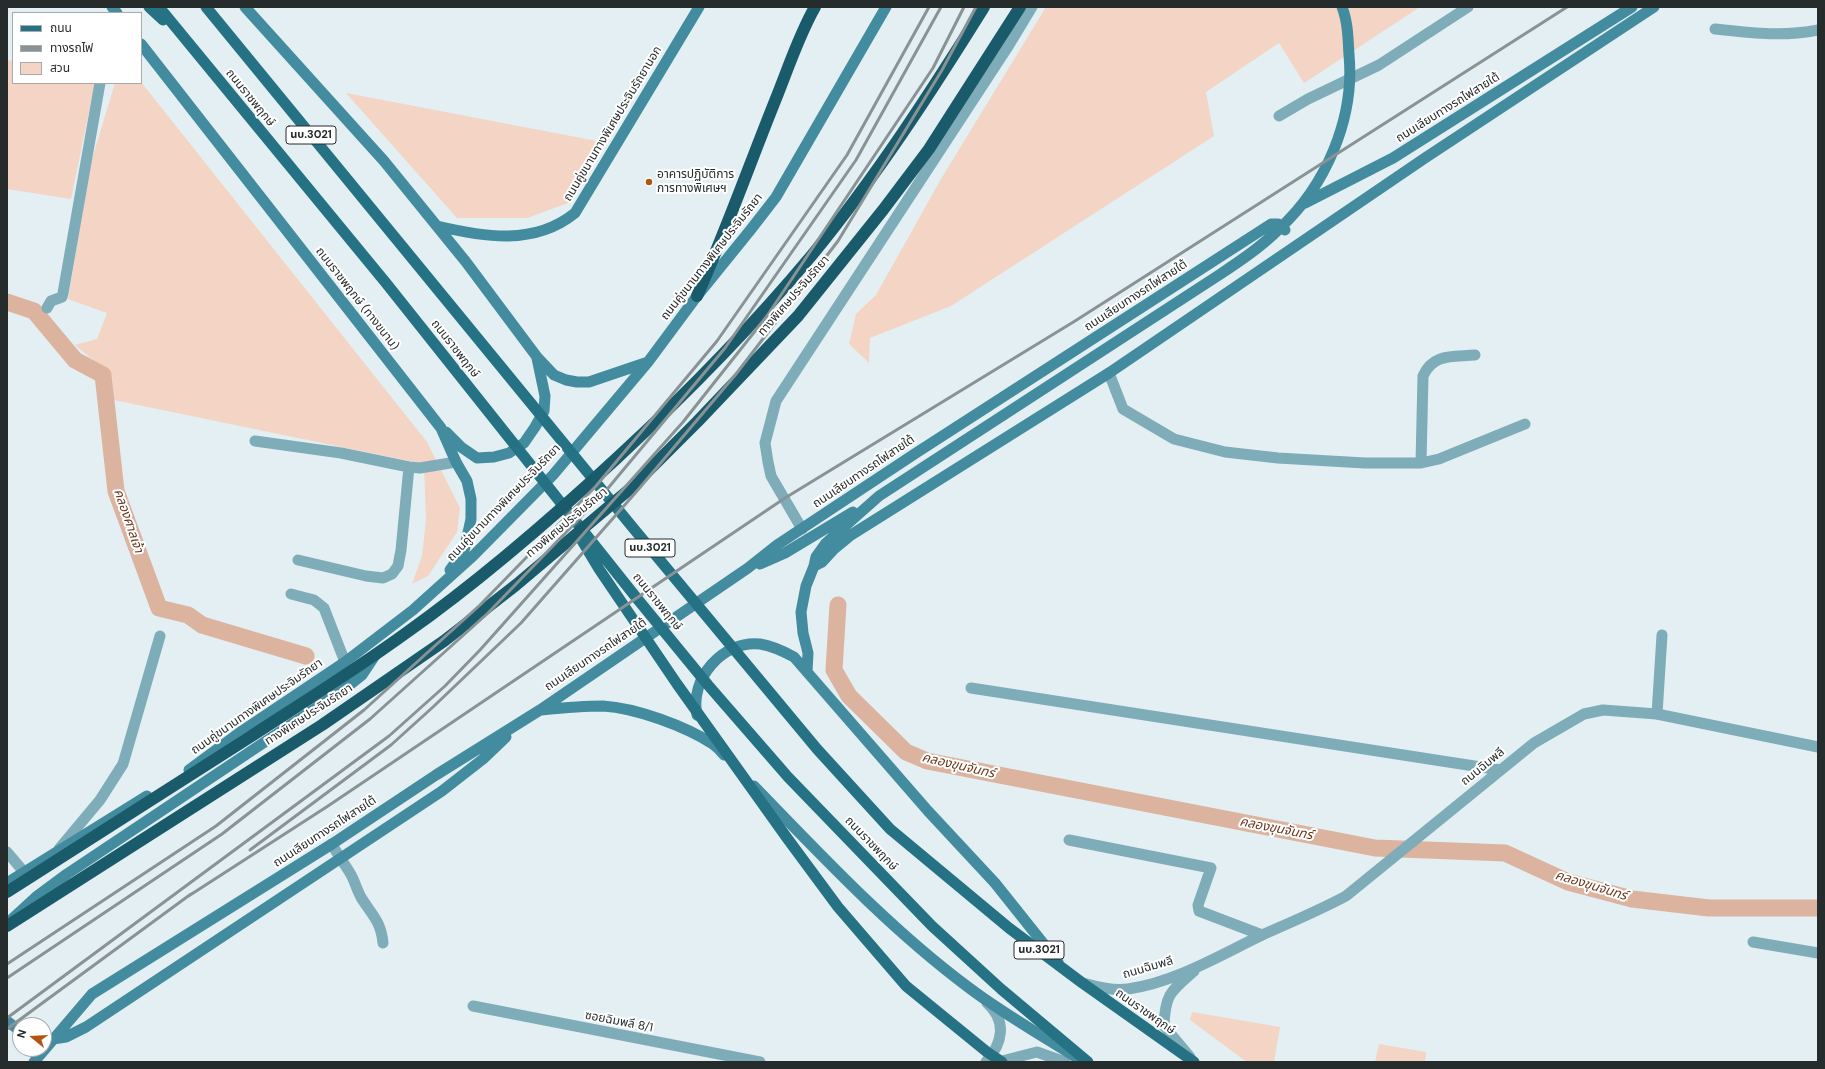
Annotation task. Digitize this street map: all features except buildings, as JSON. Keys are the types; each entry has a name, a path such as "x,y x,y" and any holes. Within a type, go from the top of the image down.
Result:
{"highway":[{"path":"697,296 718,248 803,30 815,7"},
{"name":"ทางพิเศษประจิมรัถยา","path":"7,892 333,683 407,633 466,588 550,520 672,407 750,327 813,254 866,184 927,96 984,7"},
{"name":"ทางพิเศษประจิมรัถยา","path":"7,925 322,725 444,641 516,585 631,488 697,422 798,316 883,210 929,149 1020,7"}],"main road":[{"path":"149,7 190,45"},
{"name":"ถนนราชพฤกษ์","path":"159,7 386,283 555,496 708,685 788,777 932,926 1001,989 1088,1062"},
{"name":"ถนนราชพฤกษ์","path":"206,7 417,262 634,529 817,749 890,829 1009,928 1081,982 1194,1062"},
{"name":"นบ.3021","path":"245,7 384,161 511,320 537,357"},
{"name":"ถนนคู่ขนานทางพิเศษประจิมรัถยานอก","path":"437,226 489,236 512,236 552,229 575,213 699,7"},
{"path":"748,568 786,553 929,465 1219,275 1255,250 1280,228 1311,192 1329,162 1342,124 1349,94 1350,65 1346,16 1342,7"},
{"name":"ถนนเลียบทางรถไฟสายใต้","path":"1285,230 1284,219 1290,210 1392,158 1632,7"},
{"path":"814,566 822,562 834,549 851,535 1109,373 1513,99 1654,7"},
{"name":"ถนนคู่ขนานทางพิเศษประจิมรัถยา","path":"7,883 187,771 242,731 345,662 390,629 473,556 553,474 648,362 697,296 776,197 883,10"},
{"name":"ถนนราชพฤกษ์ (ทางขนาน)","path":"142,45 441,428 456,462 467,481 471,499 469,534 464,551 435,591"},
{"name":"ถนนเลียบทางรถไฟสายใต้","path":"34,1062 92,994 332,844 436,775 540,710 748,568 777,545 930,444 1271,224 1278,224 1288,234 1298,239 1309,237"},
{"path":"441,428 461,447 477,458 494,457 508,453 524,443 535,428 544,411 545,396 537,357"},
{"path":"537,357 554,375 566,380 577,382 589,382 606,378 648,362"},
{"path":"555,496 599,569 648,641 787,838 838,907 906,986 987,1052 1002,1062"},
{"path":"807,672 808,653 802,633 801,612 806,586 816,557 826,543 879,496"},
{"path":"7,925 36,897 66,874 330,700 362,675 371,663 390,629"},
{"name":"ถนนราชพฤกษ์","path":"714,745 699,720 696,705 698,686 707,669 721,655 739,647 758,644 777,648 794,658 928,810 995,883 1063,968"},
{"path":"540,710 604,706 634,712 680,728 714,745 844,879 916,945 968,987 1083,1062"},
{"path":"52,1038 66,1037 86,1027 401,819 466,773 524,720"}],"street":[{"path":"802,529 771,476 768,462 765,443 776,401 1009,45 1032,7"},
{"path":"1279,116 1308,99 1380,65 1468,7"},
{"path":"1715,29 1758,34 1796,34 1818,30"},
{"path":"47,308 51,301 62,296 63,293 100,84"},
{"path":"1421,463 1423,376 1427,367 1435,359 1475,355"},
{"path":"1109,373 1123,409 1174,439 1225,452 1278,458 1365,463 1421,463 1439,459 1526,424"},
{"path":"255,441 341,453 409,467 420,468 456,462"},
{"path":"298,560 366,576 383,578 392,574 398,566 401,550 409,467"},
{"path":"291,594 314,600 324,608 345,662"},
{"path":"1657,714 1662,635"},
{"path":"57,851 100,800 123,764 160,636"},
{"path":"971,688 1500,770"},
{"name":"ถนนฉิมพลี","path":"1081,982 1110,990 1128,989 1151,984 1198,966 1262,935 1319,911 1346,896 1534,743 1584,714 1603,710 1657,714 1818,747"},
{"path":"1069,840 1211,868 1198,905 1199,911 1262,935"},
{"path":"332,844 338,856 351,874 362,898 378,920 382,930 383,943"},
{"path":"7,852 24,872"},
{"path":"1753,942 1818,952"},
{"name":"ถนนฉิมพลี","path":"1194,1062 1164,1026 1165,1005 1172,990 1198,966"},
{"path":"968,987 994,1010 1001,1024 999,1040 992,1055 986,1062"},
{"name":"ซอยฉิมพลี 8/1","path":"473,1006 760,1062"},
{"path":"998,1062 1037,1052 1064,1062"}],"green space":[{"path":"1046,7 1420,7 1304,83 1279,43 1206,92 1214,136 951,306 870,338 869,363 849,344 856,314 876,295 941,179"},
{"path":"7,60 12,61 12,84 95,84 71,199 7,189"},
{"path":"142,83 427,442 460,508 457,532 428,576 412,584 422,556 426,520 424,464 114,400 112,376 75,345 97,339 107,313 68,299 90,166 115,84"},
{"path":"346,93 602,142 568,203 527,218 457,218"},
{"path":"1192,1012 1280,1027 1274,1062 1250,1062 1244,1060 1190,1020"},
{"path":"1379,1044 1426,1052 1425,1062 1375,1062"}],"waterway":[{"name":"คลองศาลเจ้า","path":"7,302 34,311 75,360 103,375 116,491 159,608 188,615 202,625 306,656"},
{"name":"คลองขุนจันทร์","path":"838,605 834,670 849,696 906,752 927,761 1375,848 1505,853 1568,882 1632,899 1709,908 1818,908"}],"railway":[{"path":"7,964 216,826 364,710 480,605 596,486 717,341 847,155 929,7"},
{"path":"7,978 222,834 370,719 488,613 604,493 725,348 856,160 941,7"},
{"path":"7,1018 389,736 445,686 480,650 683,422 767,316 933,68 964,7"},
{"path":"250,850 391,745 433,707 521,623 637,491 736,374 838,241 942,70 976,7"},
{"path":"187,897 328,806 785,498 1075,321 1567,7"},
{"path":"7,1029 191,894"}],"place":[{"name":"อาคารปฏิบัติการ การทางพิเศษฯ","path":"649,182"}]}
